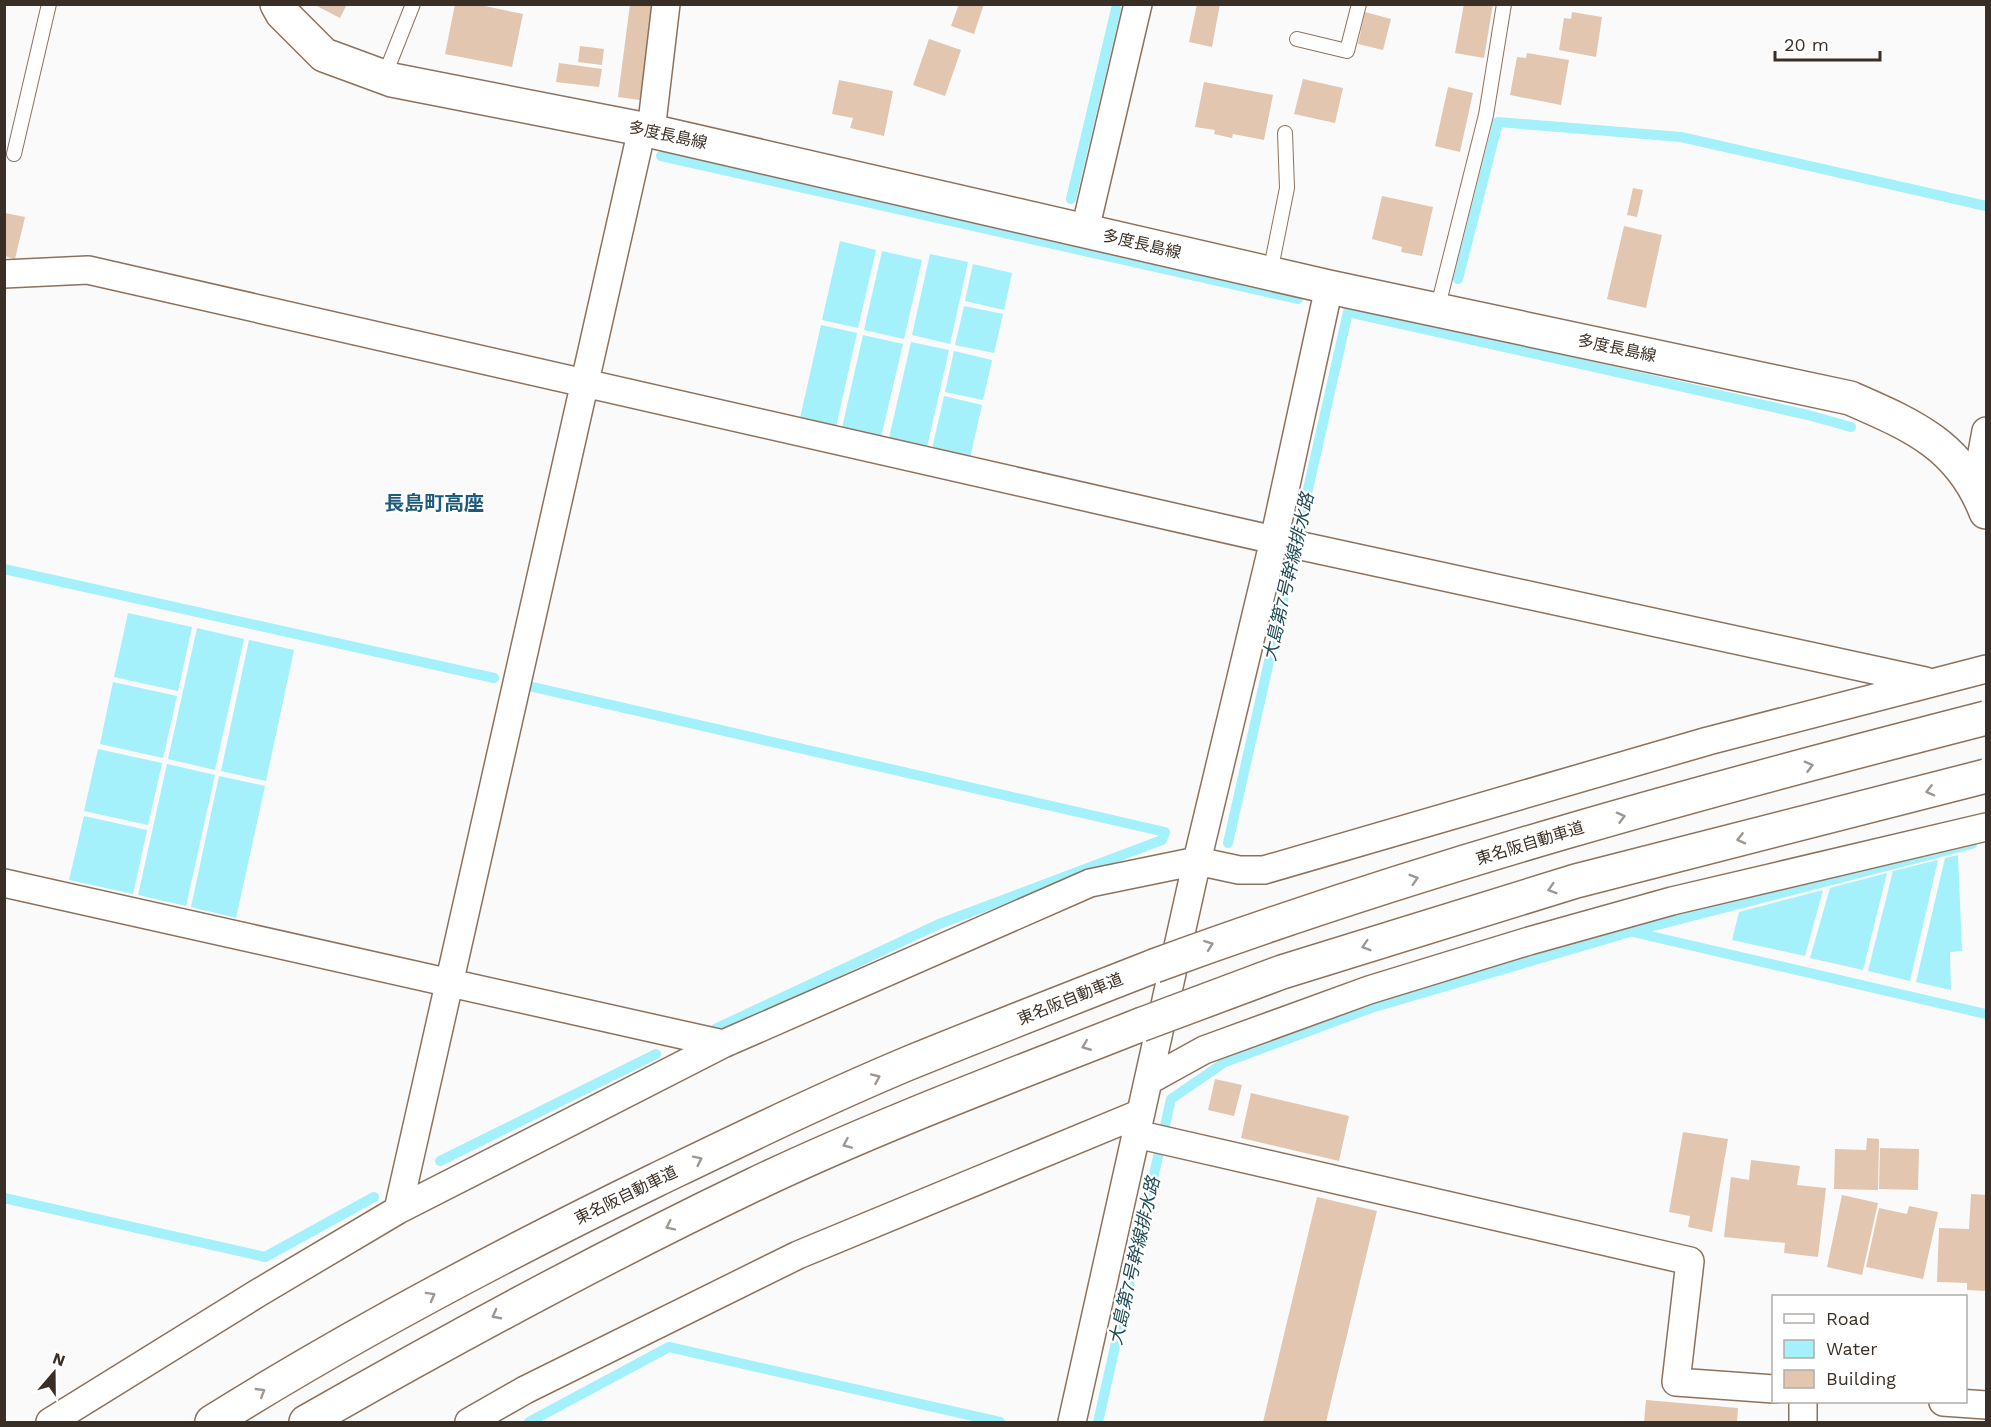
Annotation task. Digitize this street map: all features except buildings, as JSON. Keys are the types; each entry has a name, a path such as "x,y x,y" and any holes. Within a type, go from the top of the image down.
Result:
{"main road":[{"name":"多度長島線","path":"277,4 282,14 324,55 384,77 647,130 1329,287 1850,398 1904,422 1939,444 1957,460 1982,499"},
{"name":"東名阪自動車道","path":"212,1422 274,1384 565,1224 739,1140 907,1064 1264,925 1562,833 1986,718"},
{"path":"306,1422 460,1334 587,1267 756,1184 925,1110 1140,1025 1282,972 1576,881 1986,776"}],"street":[{"path":"398,1210 584,384 647,130 666,4"},
{"path":"1085,231 1138,4"},
{"path":"4,274 88,270 1288,544 1930,682"},
{"path":"1072,1422 1150,1132 1148,1081 1197,861 1288,544 1329,287"},
{"path":"1982,499 1986,431"},
{"path":"50,1422 258,1293 398,1210 723,1044 1090,883 1197,861 1239,870 1264,870 1708,741 1986,669"},
{"path":"1148,1081 1215,1046 1369,990 1529,941 1672,901 1986,827"},
{"path":"4,883 723,1044"},
{"path":"469,1422 525,1390 798,1255 1150,1132 1690,1261 1676,1383 1772,1389"},
{"path":"1803,1403 1803,1422"},
{"path":"1964,1403 1986,1405"}],"lane":[{"path":"14,154 49,4"},
{"path":"384,77 413,4"},
{"path":"1297,39 1347,51 1359,4"},
{"path":"1437,310 1486,115 1504,4"},
{"path":"1270,273 1287,188 1285,133"}],"water":[{"path":"840,241 876,250 858,328 822,320"},
{"path":"882,251 922,260 904,339 864,330"},
{"path":"930,254 968,262 950,344 912,335"},
{"path":"973,264 1012,273 1004,310 965,301"},
{"path":"964,306 1003,314 994,353 955,345"},
{"path":"821,325 857,333 836,427 800,418"},
{"path":"863,335 903,344 881,437 842,428"},
{"path":"911,342 949,350 927,447 889,438"},
{"path":"954,351 992,360 983,400 945,392"},
{"path":"944,396 982,405 970,458 932,449"},
{"path":"128,613 192,627 178,691 114,677"},
{"path":"197,628 244,639 215,770 168,759"},
{"path":"249,640 294,650 266,781 221,771"},
{"path":"113,682 177,696 163,758 100,744"},
{"path":"98,749 162,763 148,825 84,811"},
{"path":"167,764 215,775 186,906 138,895"},
{"path":"219,776 265,786 236,918 191,907"},
{"path":"84,816 147,830 133,894 69,880"},
{"path":"1958,855 1962,951 1950,952 1951,990 1916,982 1945,858"},
{"path":"1938,860 1910,981 1868,971 1893,871"},
{"path":"1887,873 1863,970 1810,958 1830,888"},
{"path":"1823,890 1805,956 1732,940 1739,912"}],"waterway":[{"path":"1071,199 1116,9"},
{"path":"1458,279 1498,122 1681,137 1986,206"},
{"path":"661,156 1298,299"},
{"name":"大島第7号幹線排水路","path":"1228,843 1348,312 1808,415 1851,427"},
{"path":"4,569 494,678"},
{"path":"533,687 1165,832 1162,840 939,924 715,1029"},
{"path":"1098,1422 1171,1099 1225,1062 1371,1008 1630,932 1972,844"},
{"path":"1633,932 1986,1014"},
{"path":"440,1161 656,1054"},
{"path":"4,1198 265,1257 374,1197"},
{"path":"529,1422 669,1347 1000,1422"}],"district":[{"name":"長島町高座","path":"434,503"}]}
